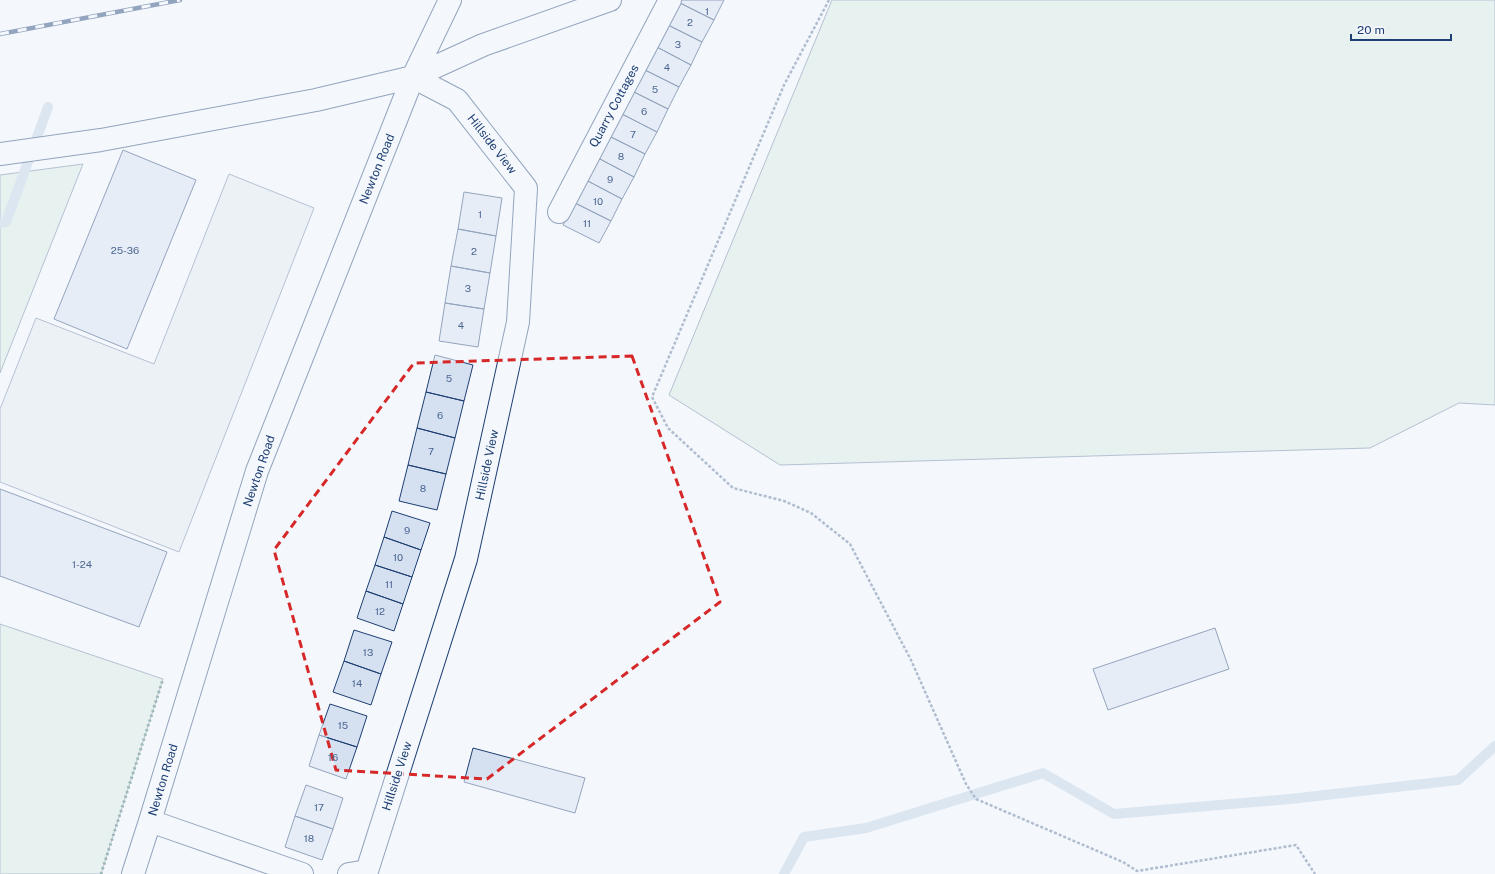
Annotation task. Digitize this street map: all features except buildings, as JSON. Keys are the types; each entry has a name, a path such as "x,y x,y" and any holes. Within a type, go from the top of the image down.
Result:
{"street":[{"name":"Newton Road","path":"132,874 150,821 257,471 413,77 450,0"},
{"path":"0,154 101,140 316,100 413,77 483,45 610,0"},
{"name":"Quarry Cottages","path":"559,212 670,0"},
{"name":"Hillside View","path":"350,874 367,871 466,559 518,322 526,188 457,100 413,77"},
{"path":"150,821 302,874"}],"path":[{"path":"829,0 784,85 652,397 668,428 733,488 784,501 811,513 850,544 911,660 966,784 976,799 1123,862 1137,871 1296,845 1316,874"}],"highlighted area":[{"path":"632,356 720,602 487,779 336,770 274,550 414,363"}],"shaded area":[{"path":"832,0 1495,0 1495,405 1459,403 1370,448 780,465 669,395"},
{"path":"83,164 0,373 0,175"},
{"path":"229,174 314,208 179,552 0,482 0,409 36,318 154,364"},
{"path":"0,624 163,679 101,874 0,874"}],"waterway":[{"path":"0,223 6,222 48,107"},
{"path":"784,874 804,837 866,828 1043,773 1114,814 1290,799 1458,780 1495,746"}],"railway":[{"path":"0,34 180,0"}],"hedge":[{"path":"101,874 163,679"}]}
